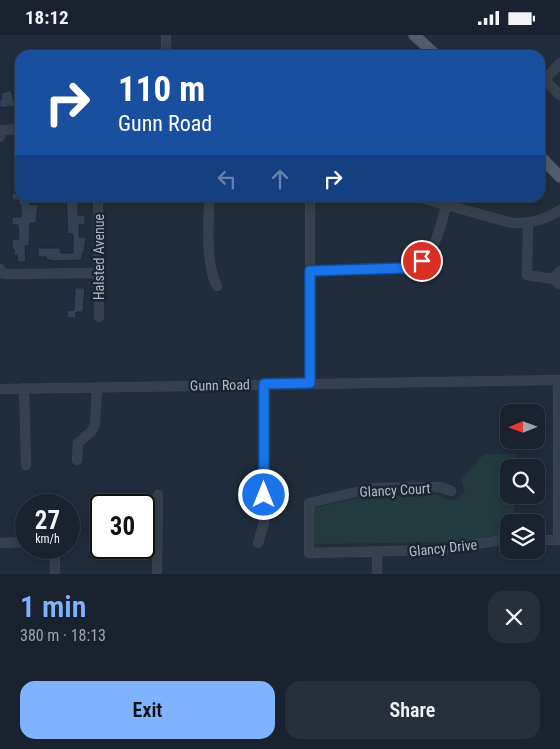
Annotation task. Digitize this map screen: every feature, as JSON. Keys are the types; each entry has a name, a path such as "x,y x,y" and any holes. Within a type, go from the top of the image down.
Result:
{"main road":[{"path":"414,35 430,50"},
{"path":"545,161 560,177"}],"street":[{"path":"166,35 166,50"},
{"path":"545,81 560,63"},
{"path":"545,84 560,95"},
{"path":"1,133 15,130"},
{"name":"Halsted Avenue","path":"98,202 99,317"},
{"path":"210,202 210,261 211,271 218,286"},
{"path":"310,202 310,383"},
{"path":"436,202 512,223 528,223 543,220 560,210"},
{"path":"310,271 405,268 418,263 431,250 441,225 446,205"},
{"path":"528,223 527,275 556,281 560,271"},
{"path":"0,271 98,273"},
{"path":"545,540 559,540 559,380"},
{"name":"Gunn Road","path":"0,389 559,380"},
{"path":"258,543 264,523 264,384"},
{"path":"77,460 78,443 91,432 95,425 96,387"},
{"path":"24,388 26,465"},
{"name":"Glancy Court","path":"377,552 309,553 309,503 374,488 440,487 450,491"},
{"path":"157,574 158,495"},
{"name":"Glancy Drive","path":"377,552 436,550 500,540"},
{"path":"0,543 15,542"},
{"path":"377,552 377,574"},
{"path":"55,559 55,574"}],"green space":[{"path":"484,454 514,454 514,459 500,459 500,504 514,504 514,514 500,514 500,535 457,542 316,544 313,542 312,516 314,508 362,497 383,495 407,497 433,494 440,495 445,499 456,500 465,492 461,479"}],"building":[{"path":"11,90 15,106 0,108 1,93"},
{"path":"12,193 15,193 15,200 12,200"},
{"path":"19,202 30,202 30,205 38,204 36,223 30,223 29,246 25,246 26,262 18,262 17,255 14,255 14,249 12,249 12,240 19,239 18,225 12,225 12,217 21,217 21,205 19,205"},
{"path":"66,202 78,202 78,215 85,215 85,225 79,225 79,237 86,237 82,260 52,261 47,260 46,257 38,257 38,248 60,248 61,253 73,253 73,234 68,234"},
{"path":"75,288 85,288 83,312 76,312 76,318 67,318 67,310 74,310"}],"route":[{"path":"264,495 264,384 310,383 310,271 405,268 422,261"}]}
